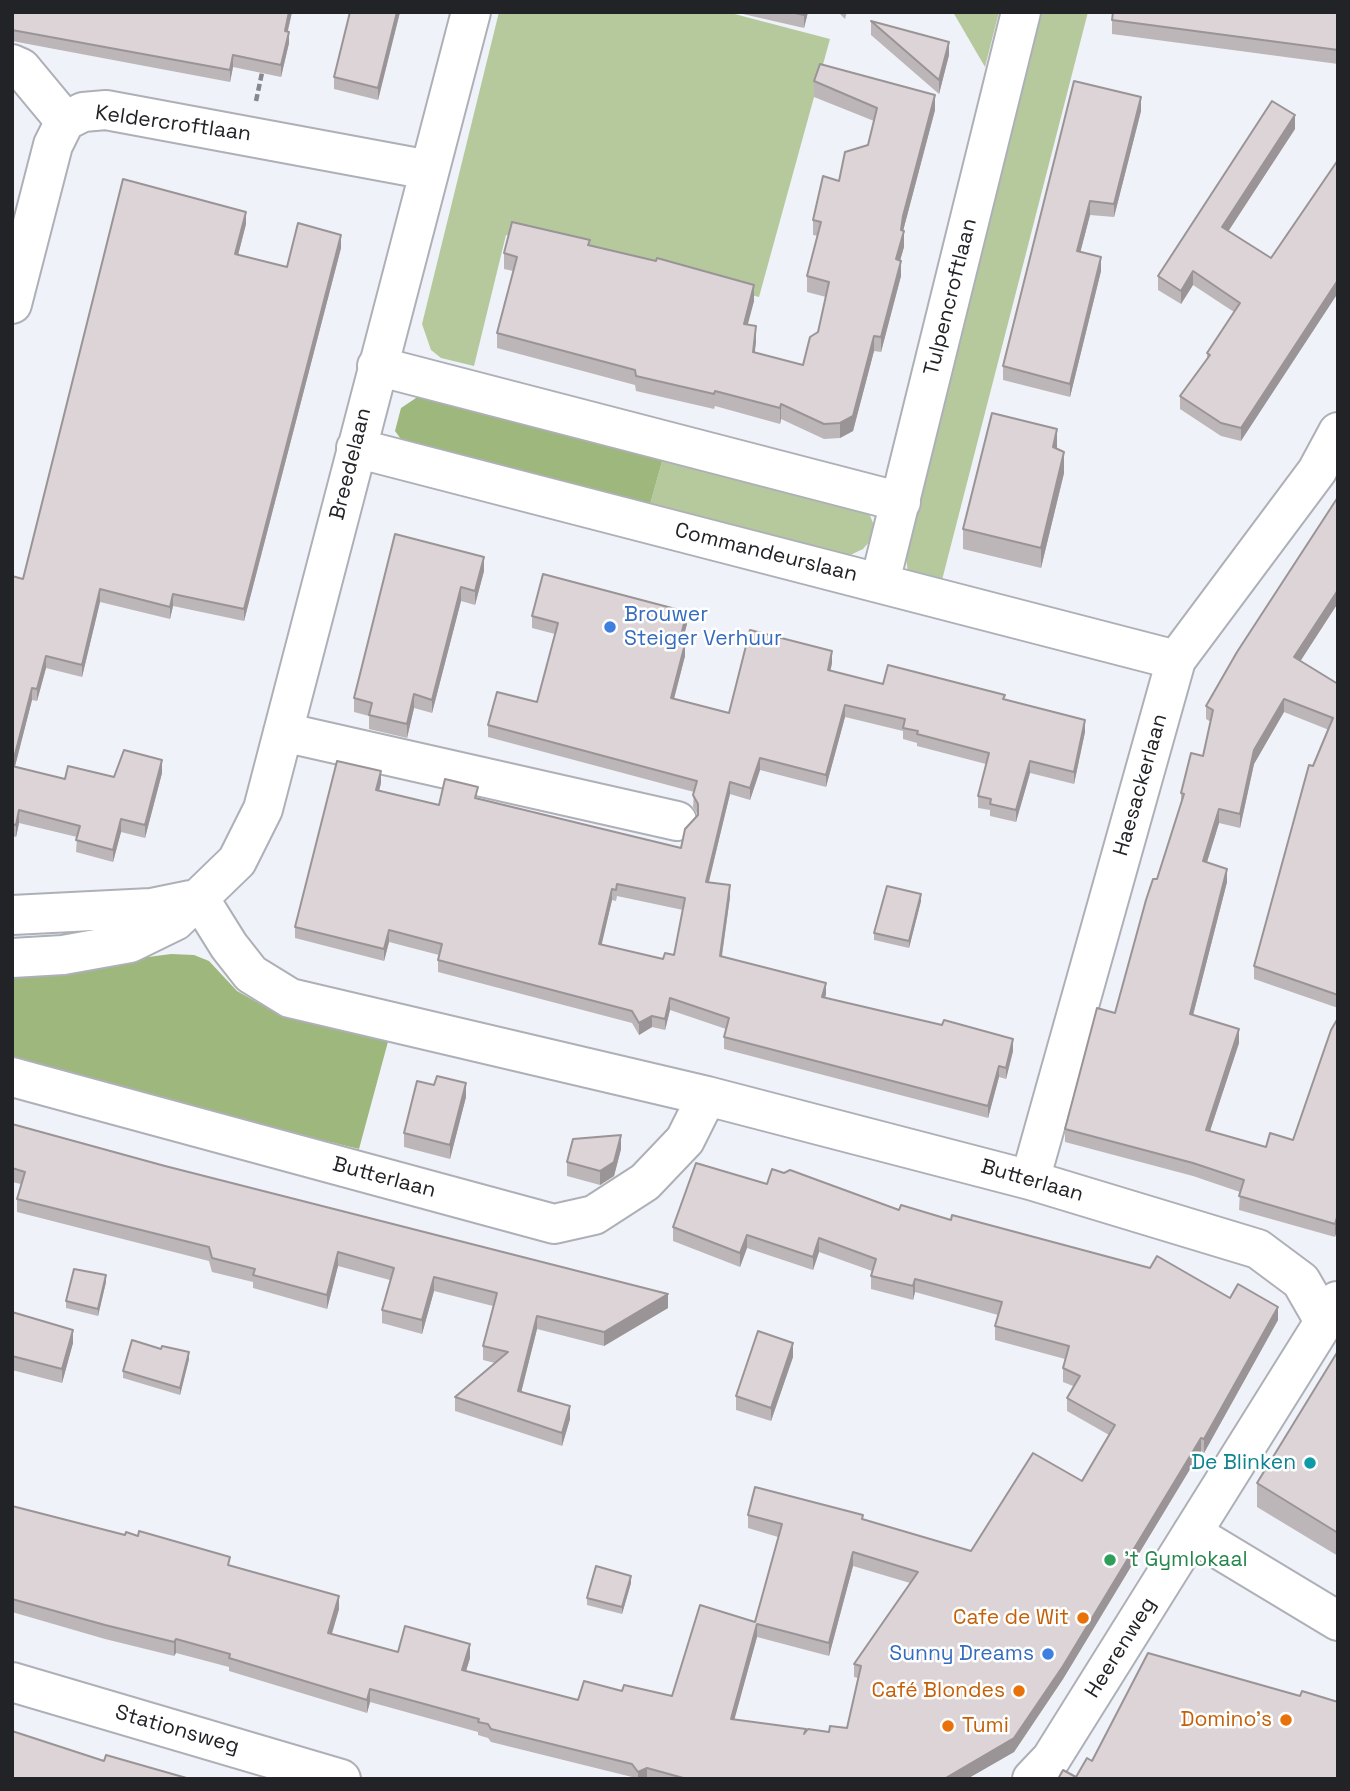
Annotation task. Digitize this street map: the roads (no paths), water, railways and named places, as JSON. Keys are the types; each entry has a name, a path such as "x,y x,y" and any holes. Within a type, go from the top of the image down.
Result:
{"street":[{"name":"Breedelaan","path":"12,958 63,955 130,943 175,921 237,861 263,809 471,12"},
{"name":"Tulpencroftlaan","path":"880,582 1021,12"},
{"path":"12,64 21,68 65,121"},
{"name":"Keldercroftlaan","path":"12,304 52,145 65,121 83,112 106,110 429,170"},
{"path":"377,366 901,502"},
{"name":"Haesackerlaan","path":"1030,1180 1176,660 1317,471 1338,432"},
{"name":"Commandeurslaan","path":"356,448 1176,660"},
{"path":"282,732 677,821"},
{"path":"12,915 151,908 199,898"},
{"name":"Butterlaan","path":"199,898 229,946 251,974 290,998 707,1096 1030,1180 1258,1249 1301,1281 1331,1310"},
{"name":"Butterlaan","path":"12,1077 554,1224 594,1215 645,1182 685,1139 707,1096"},
{"name":"Heerenweg","path":"1032,1779 1051,1759 1331,1310"},
{"path":"1199,1522 1338,1591"},
{"path":"1199,1522 1338,1621"},
{"name":"Stationsweg","path":"12,1682 341,1779"}],"place":[{"name":"Brouwer Steiger Verhuur","path":"610,627"},
{"name":"De Blinken","path":"1310,1463"},
{"name":"'t Gymlokaal","path":"1110,1560"},
{"name":"Cafe de Wit","path":"1083,1618"},
{"name":"Sunny Dreams","path":"1048,1654"},
{"name":"Café Blondes","path":"1019,1691"},
{"name":"Domino's","path":"1286,1720"},
{"name":"Tumi","path":"948,1726"}]}
